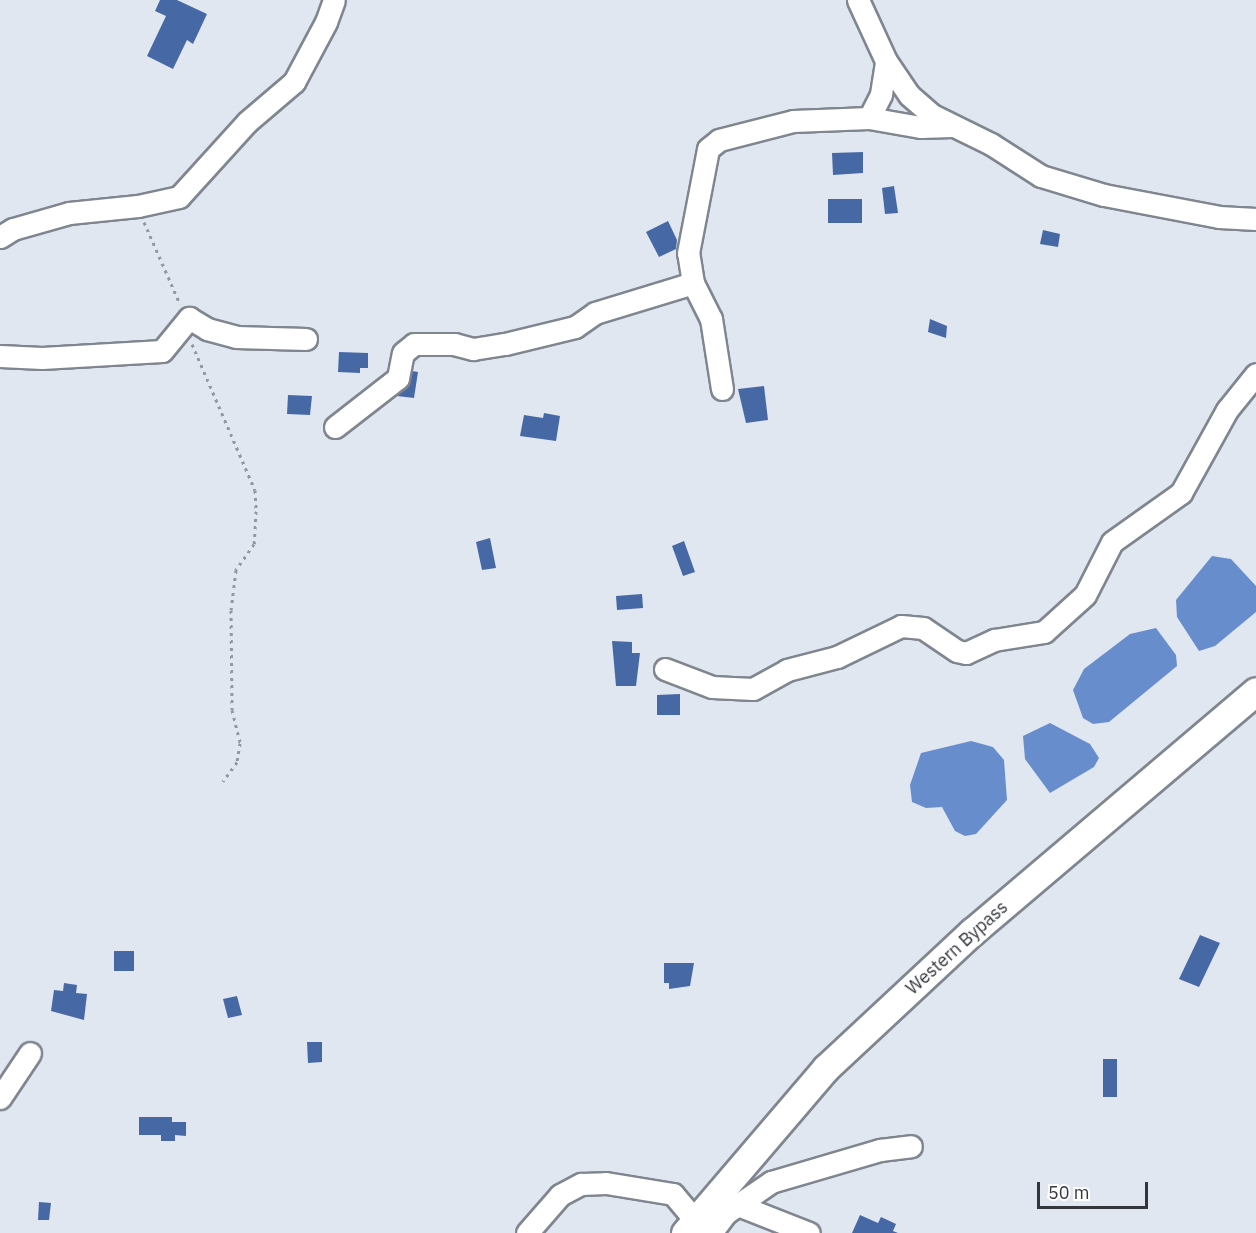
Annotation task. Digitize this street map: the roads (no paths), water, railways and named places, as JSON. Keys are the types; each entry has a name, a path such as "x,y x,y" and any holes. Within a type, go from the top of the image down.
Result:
{"main road":[{"name":"Western Bypass","path":"697,1228 826,1068 972,932 1256,691"}],"street":[{"path":"0,237 13,228 69,213 138,206 180,197 247,122 294,82 326,22 333,0"},
{"path":"858,0 886,61 909,95 932,115 991,144 1041,176 1090,192 1219,217 1256,219"},
{"path":"869,118 881,94 886,61"},
{"path":"722,389 711,319 693,283 688,252 692,220 708,149 718,140 793,121 869,118 920,127 952,126"},
{"path":"334,427 398,378 403,353 414,344 454,344 473,349 506,344 575,327 595,313 693,283"},
{"path":"0,356 42,358 162,351 189,318 207,329 236,337 306,339"},
{"path":"665,669 712,687 753,689 787,670 837,657 901,626 923,628 966,653 994,640 1044,632 1085,595 1112,542 1181,493 1227,410 1256,374"},
{"path":"0,1098 30,1053"},
{"path":"527,1233 560,1194 581,1184 606,1182 673,1194 697,1228 771,1182 880,1150 911,1146"},
{"path":"738,1204 809,1233"}],"water":[{"path":"1212,556 1231,559 1256,586 1256,612 1215,646 1199,651 1177,617 1176,600"},
{"path":"1156,628 1176,655 1177,666 1109,722 1093,724 1083,718 1073,690 1084,669 1130,634"},
{"path":"1050,723 1090,744 1099,758 1094,767 1050,793 1025,759 1023,736"},
{"path":"971,741 993,747 1004,760 1007,800 976,834 965,836 955,831 942,807 926,808 912,802 910,785 921,753"}]}
